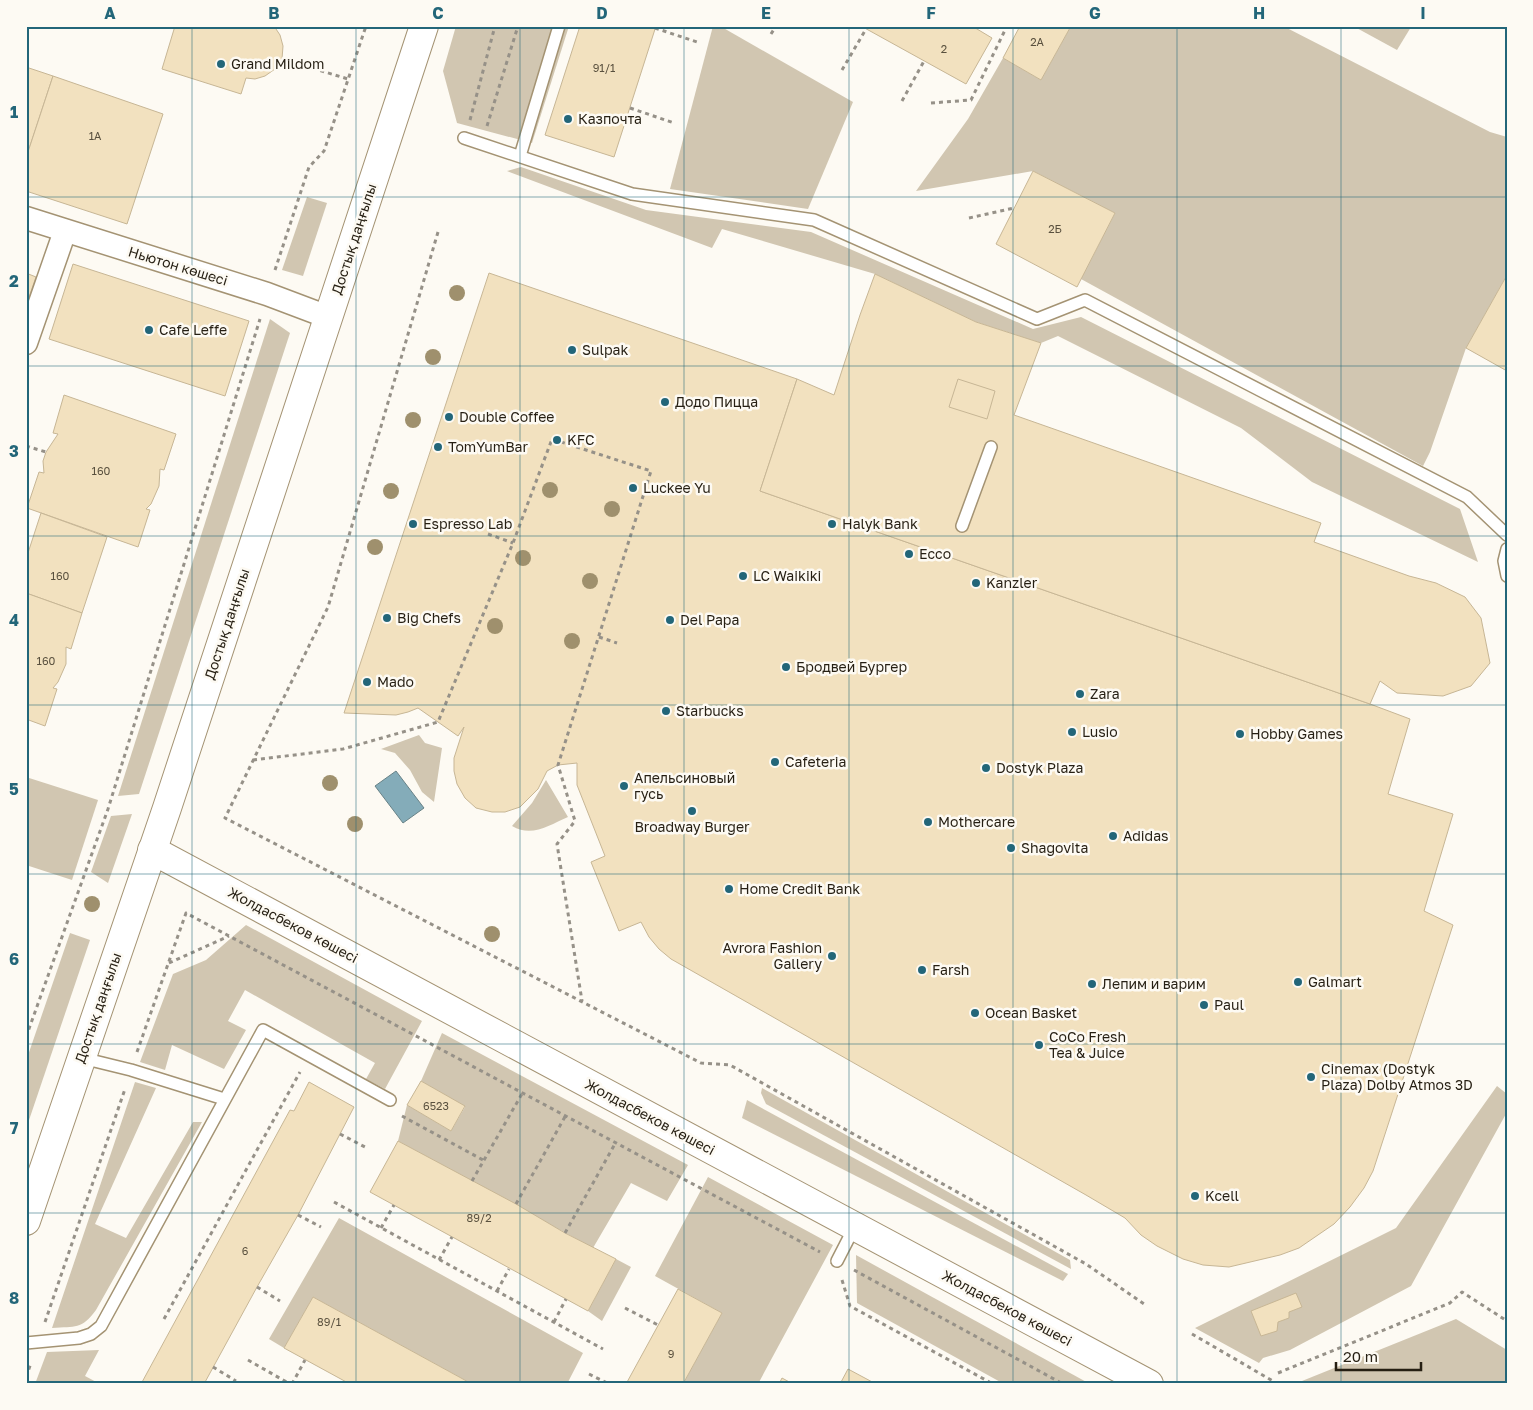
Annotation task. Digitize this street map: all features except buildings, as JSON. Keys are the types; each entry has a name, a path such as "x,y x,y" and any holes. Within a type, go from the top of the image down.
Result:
{"main road":[{"name":"Достық даңғылы","path":"27,1217 152,850 424,26"},
{"name":"Жолдасбеков көшесі","path":"152,850 1146,1383"}],"street":[{"name":"Ньютон көшесі","path":"26,218 267,294 328,317"},
{"path":"26,343 66,231"}],"lane":[{"path":"520,156 560,26"},
{"path":"464,138 632,194 814,220 1037,319 1084,300 1467,497 1507,535"},
{"path":"962,526 990,447"},
{"path":"1507,549 1504,561 1507,576"},
{"path":"32,1342 79,1338 91,1334 101,1326 263,1030 390,1100"},
{"path":"82,1058 131,1070 224,1099"},
{"path":"837,1261 855,1226"}],"path":[{"path":"26,1037 108,809 267,294 309,167 324,151 366,26"},
{"path":"464,138 495,26"},
{"path":"484,134 518,26"},
{"path":"771,34 776,26"},
{"path":"931,103 971,100 1007,26"},
{"path":"655,28 697,42"},
{"path":"842,70 866,29"},
{"path":"282,59 348,80"},
{"path":"902,101 924,61"},
{"path":"630,108 674,123"},
{"path":"969,218 1014,208"},
{"path":"438,232 328,607 225,818 701,1063 730,1065 1086,1264 1147,1306"},
{"path":"254,760 343,749 438,722 513,543 552,439 651,471 558,765 575,821 557,844 582,1002"},
{"path":"26,446 46,452"},
{"path":"488,534 513,543"},
{"path":"599,637 617,643"},
{"path":"26,1377 32,1342 186,913 1064,1383"},
{"path":"168,964 230,936"},
{"path":"164,1319 309,1056"},
{"path":"472,1180 523,1092"},
{"path":"394,1112 483,1160"},
{"path":"516,1204 566,1115"},
{"path":"340,1134 365,1147"},
{"path":"565,1233 616,1142"},
{"path":"334,1202 603,1349"},
{"path":"381,1228 394,1205"},
{"path":"298,1215 320,1227"},
{"path":"440,1260 452,1237"},
{"path":"837,1261 850,1306 993,1384"},
{"path":"497,1291 509,1268"},
{"path":"257,1287 280,1301"},
{"path":"1278,1373 1450,1303 1462,1292 1507,1321"},
{"path":"554,1322 566,1299"},
{"path":"625,1308 658,1325"},
{"path":"1192,1334 1278,1384"},
{"path":"248,1360 291,1384 306,1360"},
{"path":"213,1367 236,1381"},
{"path":"589,1374 609,1384"}],"shaded area":[{"path":"456,26 569,26 532,143 457,123 443,71"},
{"path":"713,26 720,26 853,102 808,209 670,189"},
{"path":"1071,26 1283,26 1490,132 1507,137 1507,275 1466,348 1430,452 1423,466 1081,279 1115,213 1033,171 916,191 968,119 1003,58 1041,80"},
{"path":"1353,26 1409,26 1411,27 1397,50"},
{"path":"521,167 646,210 811,232 1033,329 1081,317 1460,509 1478,562 1312,482 1241,428 1058,336 1041,343 976,322 875,274 722,229 712,248 507,171"},
{"path":"307,197 327,203 303,276 282,270"},
{"path":"270,319 290,333 139,794 118,796"},
{"path":"419,735 425,743 442,748 434,802 422,792 410,770 395,753 381,749"},
{"path":"26,777 98,800 72,880 26,865"},
{"path":"546,780 568,817 533,831 512,826 532,803"},
{"path":"132,814 108,883 91,872 111,816"},
{"path":"246,925 422,1021 385,1089 366,1079 375,1063 245,990 228,1021 246,1030 224,1069 172,1045 165,1070 140,1062 173,974 206,960"},
{"path":"70,933 90,940 26,1129 26,1061"},
{"path":"442,1033 688,1165 667,1201 631,1183 593,1248 398,1141 407,1105 451,1131 465,1107 421,1081"},
{"path":"135,1082 156,1088 95,1224 126,1238 193,1122 202,1122 96,1310 82,1324 73,1327 52,1328"},
{"path":"1497,1086 1507,1094 1507,1112 1411,1286 1290,1350 1263,1358 1259,1363 1195,1328 1396,1228"},
{"path":"762,1088 1070,1260 1071,1269 766,1104 761,1093"},
{"path":"747,1100 1068,1274 1063,1281 742,1118"},
{"path":"708,1177 833,1245 758,1384 683,1384 722,1313 655,1276"},
{"path":"339,1218 583,1353 567,1384 472,1384 313,1297 284,1348 269,1339"},
{"path":"856,1255 1090,1384 1004,1384 857,1303"},
{"path":"616,1259 631,1267 602,1321 588,1311"},
{"path":"1456,1319 1507,1350 1507,1384 1297,1383"},
{"path":"99,1350 85,1376 100,1384 35,1384 47,1352"}],"water":[{"path":"396,771 424,808 403,823 375,786"}],"place":[{"name":"Grand Mildom","path":"221,64"},
{"name":"Казпочта","path":"568,119"},
{"name":"Cafe Leffe","path":"149,330"},
{"name":"Sulpak","path":"572,350"},
{"name":"Додо Пицца","path":"665,402"},
{"name":"Double Coffee","path":"449,417"},
{"name":"KFC","path":"557,440"},
{"name":"TomYumBar","path":"438,447"},
{"name":"Luckee Yu","path":"633,488"},
{"name":"Espresso Lab","path":"413,524"},
{"name":"Halyk Bank","path":"832,524"},
{"name":"Ecco","path":"909,554"},
{"name":"LC Waikiki","path":"743,576"},
{"name":"Kanzler","path":"976,583"},
{"name":"Big Chefs","path":"387,618"},
{"name":"Del Papa","path":"670,620"},
{"name":"Бродвей Бургер","path":"786,667"},
{"name":"Mado","path":"367,682"},
{"name":"Zara","path":"1080,694"},
{"name":"Starbucks","path":"666,711"},
{"name":"Lusio","path":"1072,732"},
{"name":"Hobby Games","path":"1240,734"},
{"name":"Cafeteria","path":"775,762"},
{"name":"Dostyk Plaza","path":"986,768"},
{"name":"Апельсиновый гусь","path":"624,786"},
{"name":"Broadway Burger","path":"692,811"},
{"name":"Mothercare","path":"928,822"},
{"name":"Adidas","path":"1113,836"},
{"name":"Shagovita","path":"1011,848"},
{"name":"Home Credit Bank","path":"729,889"},
{"name":"Avrora Fashion Gallery","path":"832,956"},
{"name":"Farsh","path":"922,970"},
{"name":"Galmart","path":"1298,982"},
{"name":"Лепим и варим","path":"1092,984"},
{"name":"Paul","path":"1204,1005"},
{"name":"Ocean Basket","path":"975,1013"},
{"name":"CoCo Fresh Tea & Juice","path":"1039,1045"},
{"name":"Cinemax (Dostyk Plaza) Dolby Atmos 3D","path":"1311,1077"},
{"name":"Kcell","path":"1195,1196"}]}
